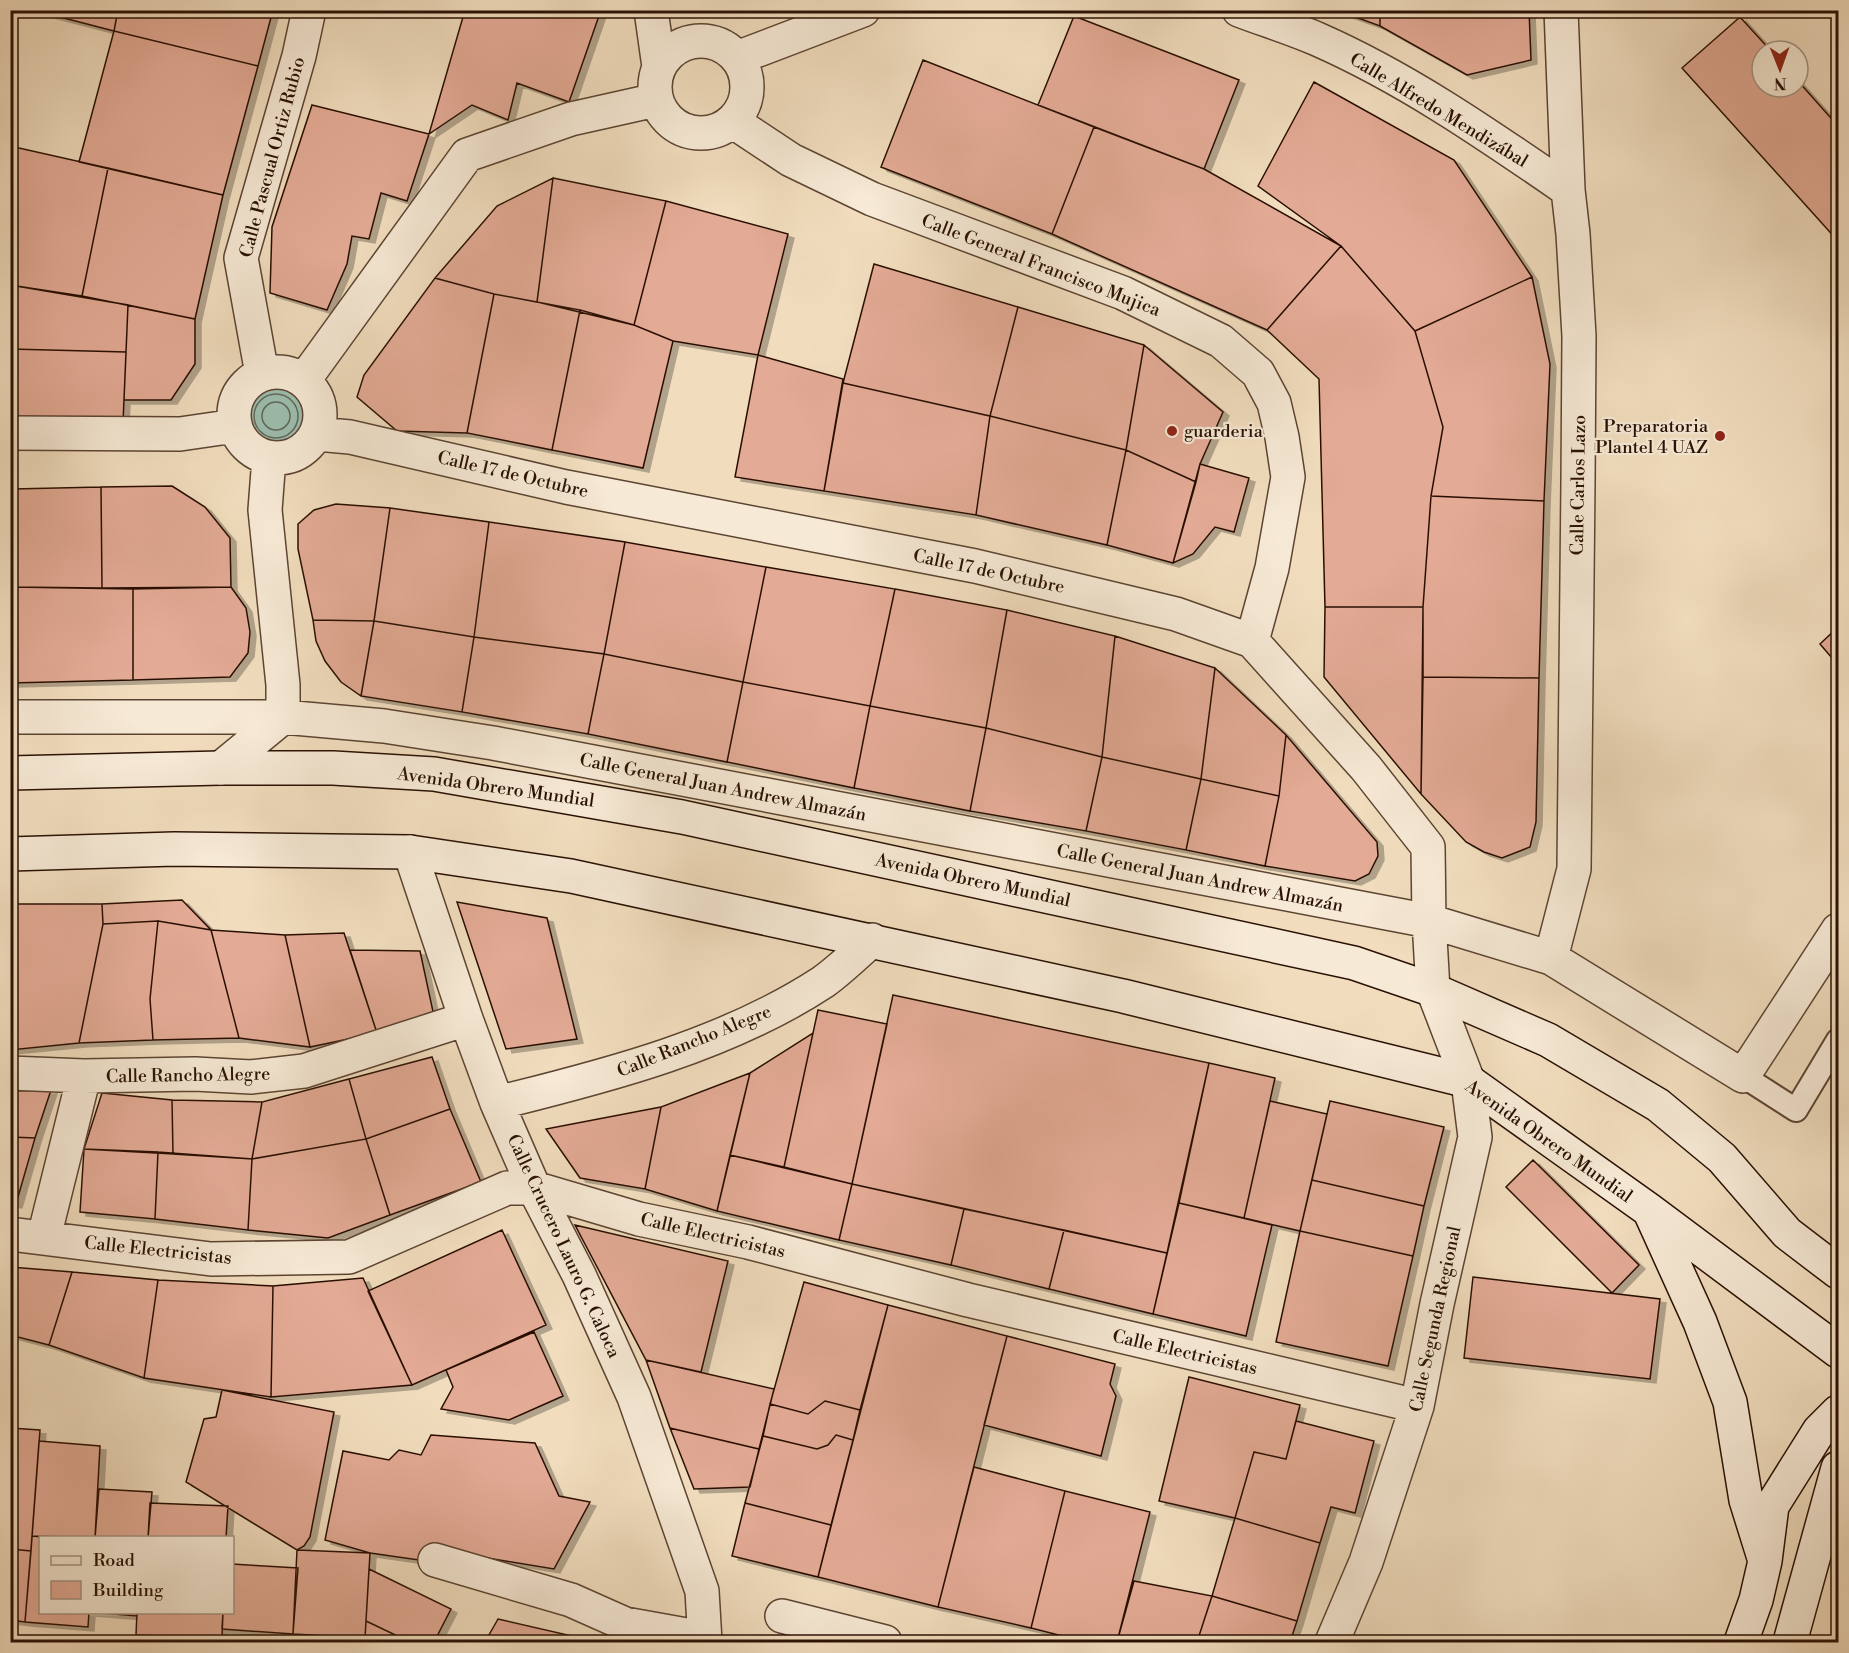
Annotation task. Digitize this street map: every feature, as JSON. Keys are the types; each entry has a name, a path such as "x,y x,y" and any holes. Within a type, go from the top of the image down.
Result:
{"street":[{"name":"Calle Pascual Ortiz Rubio","path":"262,374 241,258 300,56 309,10"},
{"path":"651,10 659,67 654,89 656,100 669,120 688,131 704,133 719,129 732,121 741,110 746,97 747,84 744,70 737,58 725,48 711,42 696,41 681,45 668,54 659,67"},
{"path":"737,58 863,10"},
{"name":"Calle Alfredo Mendizábal","path":"1239,10 1316,38 1391,76 1493,139 1568,190"},
{"name":"Calle Carlos Lazo","path":"1551,958 1574,869 1579,336 1568,190 1561,10"},
{"path":"304,380 467,155 571,119 656,100"},
{"name":"Calle General Francisco Mujica","path":"732,121 791,160 872,200 1123,293 1221,341 1258,372 1274,403 1288,477 1272,568 1252,641"},
{"path":"276,371 304,380 314,391 320,405 321,419 317,434 309,445 296,454 283,458 269,458 256,453 237,433 234,406 240,393 249,382 262,374 276,371"},
{"path":"10,433 180,434 236,426"},
{"name":"Calle 17 de Octubre","path":"317,434 350,437 566,487 975,566 1176,614 1252,641 1366,768 1428,847 1428,921 1433,990"},
{"path":"221,768 283,717 283,685 265,510 269,458"},
{"name":"Calle General Juan Andrew Almazán","path":"10,717 283,717 384,726 493,743 1428,921 1551,958 1743,1076"},
{"name":"Avenida Obrero Mundial","path":"10,773 333,768 434,774 682,817 1354,963 1433,990 1548,1040 1658,1104 1722,1158 1787,1233 1839,1272"},
{"name":"Avenida Obrero Mundial","path":"10,854 174,849 410,852 571,876 1123,996 1468,1081 1649,1210 1839,1351"},
{"name":"Calle Crucero Lauro G. Caloca","path":"410,852 497,1103 534,1188 579,1275 634,1397 702,1591 704,1640"},
{"path":"1743,1076 1839,930"},
{"name":"Calle Rancho Alegre","path":"497,1103 599,1078 675,1052 757,1019 824,981 872,940"},
{"name":"Calle Segunda Regional","path":"1332,1642 1366,1562 1417,1406 1437,1304 1475,1137 1468,1081 1433,990"},
{"name":"Calle Rancho Alegre","path":"10,1073 84,1076 195,1074 251,1077 304,1071 466,1019"},
{"path":"44,1237 84,1076"},
{"name":"Calle Electricistas","path":"10,1234 211,1259 349,1257 507,1188 534,1188 639,1219 747,1242 968,1300 1417,1406"},
{"path":"1649,1210 1700,1322 1730,1402 1746,1500 1765,1561"},
{"path":"1742,1642 1756,1600 1765,1561 1772,1506 1819,1431 1839,1412"},
{"path":"1790,1642 1839,1468"},
{"path":"1812,1562 1839,1543"},
{"path":"435,1560 571,1600 625,1624 704,1640"},
{"path":"782,1616 885,1642"}],"lane":[{"path":"1743,1076 1796,1110 1835,1055"}],"water":[{"path":"276,388 287,390 296,396 302,405 304,416 302,427 296,436 287,442 276,444 265,442 256,436 250,427 248,416 250,405 256,396 265,390"}],"building":[{"path":"33,10 118,10 114,31"},
{"path":"118,10 273,10 258,66 114,31"},
{"path":"465,10 601,10 569,102 517,83 508,120 472,105 429,134"},
{"path":"1336,10 1380,10 1380,26"},
{"path":"1380,10 1529,10 1531,60 1467,75 1380,26"},
{"path":"1074,16 1239,80 1204,169 1038,105"},
{"path":"1740,17 1760,39 1750,39 1750,99 1810,99 1810,94 1838,126 1838,241 1682,68"},
{"path":"114,31 258,66 223,195 79,162"},
{"path":"923,60 1094,127 1052,234 881,167"},
{"path":"1314,82 1454,160 1532,277 1415,331 1341,246 1258,186"},
{"path":"312,105 429,134 407,201 381,193 369,239 352,236 347,264 327,310 270,293 272,227"},
{"path":"1094,127 1204,169 1341,246 1267,330 1052,234"},
{"path":"10,146 108,168 82,296 10,285"},
{"path":"108,168 223,195 195,319 82,296"},
{"path":"553,178 666,201 634,325 537,302"},
{"path":"553,178 537,302 494,294 435,278 497,206"},
{"path":"666,201 788,234 758,355 673,341 634,325"},
{"path":"1341,246 1415,331 1443,427 1431,496 1423,607 1325,607 1319,379 1267,330"},
{"path":"874,264 1018,307 990,416 843,383"},
{"path":"1532,277 1550,364 1544,501 1431,496 1443,427 1415,331"},
{"path":"435,278 494,294 467,433 397,431 357,397 364,375"},
{"path":"10,285 128,305 126,352 10,349"},
{"path":"494,294 580,310 552,450 467,433"},
{"path":"128,305 195,319 195,364 171,400 124,400"},
{"path":"1018,307 1144,345 1126,450 990,416"},
{"path":"580,310 634,325 673,341 643,468 552,450"},
{"name":"guarderia","path":"1144,345 1223,412 1200,464 1196,482 1126,450"},
{"path":"10,349 126,352 123,423 10,419"},
{"path":"758,355 843,379 824,491 735,477"},
{"path":"843,383 990,416 976,515 824,491"},
{"path":"990,416 1126,450 1107,545 976,515"},
{"path":"1126,450 1196,482 1173,563 1107,545"},
{"path":"1200,464 1249,478 1234,532 1215,527 1193,554 1173,563"},
{"path":"172,486 205,507 230,538 231,587 102,588 101,487"},
{"path":"101,487 102,588 14,587 13,489"},
{"path":"10,489 13,489 14,587 10,587"},
{"path":"1431,496 1544,501 1539,678 1423,677 1423,607"},
{"path":"336,504 390,508 374,621 313,620 298,549 298,524 314,510"},
{"path":"390,508 489,522 474,637 374,621"},
{"path":"489,522 625,542 604,654 474,637"},
{"path":"625,542 766,567 743,682 604,654"},
{"path":"766,567 895,589 870,706 743,682"},
{"path":"10,587 133,589 133,680 10,683"},
{"path":"231,587 246,608 250,632 248,653 230,677 133,680 133,589"},
{"path":"895,589 1007,610 986,728 870,706"},
{"path":"1325,607 1423,607 1421,794 1324,677"},
{"path":"1007,610 1115,636 1102,757 986,728"},
{"path":"313,620 374,621 361,696 341,682 325,661 316,641"},
{"path":"374,621 474,637 462,712 361,696"},
{"path":"1838,627 1838,665 1820,644"},
{"path":"1115,636 1215,668 1201,779 1102,757"},
{"path":"474,637 604,654 588,734 462,712"},
{"path":"604,654 743,682 727,762 588,734"},
{"path":"1215,668 1286,735 1279,796 1201,779"},
{"path":"1423,677 1539,678 1536,822 1530,847 1502,858 1484,852 1466,842 1421,794"},
{"path":"743,682 870,706 854,788 727,762"},
{"path":"870,706 986,728 970,811 854,788"},
{"path":"986,728 1102,757 1086,831 970,811"},
{"path":"1286,735 1377,842 1378,856 1369,874 1355,881 1265,866 1279,796"},
{"path":"1102,757 1201,779 1186,850 1086,831"},
{"path":"1201,779 1279,796 1265,866 1186,850"},
{"path":"182,900 211,930 158,921 103,924 102,904"},
{"path":"457,902 547,918 577,1039 506,1049"},
{"path":"10,904 102,904 103,924 79,1043 10,1050"},
{"path":"158,921 150,999 153,1040 79,1043 103,924"},
{"path":"158,921 211,930 239,1038 153,1040 150,999"},
{"path":"211,930 285,935 310,1047 239,1038"},
{"path":"344,933 377,1033 310,1047 285,935"},
{"path":"350,950 420,951 435,1021 377,1033"},
{"path":"893,995 1209,1063 1167,1253 852,1184"},
{"path":"818,1010 887,1024 852,1184 784,1167"},
{"path":"813,1033 784,1167 730,1155 750,1073"},
{"path":"432,1057 450,1109 366,1139 349,1079"},
{"path":"1209,1063 1275,1078 1244,1218 1179,1203"},
{"path":"750,1073 717,1211 645,1189 661,1107"},
{"path":"349,1079 366,1139 252,1159 262,1102"},
{"path":"51,1090 35,1138 10,1137 10,1091"},
{"path":"102,1093 172,1100 173,1154 84,1149"},
{"path":"172,1100 262,1102 252,1159 173,1154"},
{"path":"1270,1101 1327,1114 1300,1231 1244,1218"},
{"path":"1330,1101 1444,1127 1424,1206 1312,1180"},
{"path":"661,1107 645,1189 580,1178 546,1129"},
{"path":"450,1109 481,1182 390,1215 366,1139"},
{"path":"10,1137 35,1138 16,1204 10,1203"},
{"path":"366,1139 390,1215 328,1238 248,1230 252,1159"},
{"path":"84,1149 158,1152 155,1219 80,1212"},
{"path":"158,1152 252,1159 248,1230 155,1219"},
{"path":"730,1155 852,1184 839,1240 717,1211"},
{"path":"1533,1160 1639,1265 1612,1293 1506,1187"},
{"path":"1312,1180 1424,1206 1413,1256 1300,1231"},
{"path":"852,1184 964,1209 951,1265 839,1240"},
{"path":"1179,1203 1272,1225 1246,1336 1153,1314"},
{"path":"964,1209 1064,1230 1049,1289 951,1265"},
{"path":"575,1225 728,1261 701,1372 646,1360"},
{"path":"502,1230 546,1325 412,1385 368,1291"},
{"path":"1064,1230 1167,1253 1153,1314 1049,1289"},
{"path":"1300,1231 1413,1256 1388,1366 1276,1342"},
{"path":"10,1267 72,1272 49,1345 10,1335"},
{"path":"72,1272 158,1280 144,1378 49,1345"},
{"path":"1473,1277 1660,1299 1650,1379 1464,1358"},
{"path":"363,1278 412,1385 271,1397 273,1286"},
{"path":"158,1280 273,1286 271,1397 144,1378"},
{"path":"804,1282 888,1305 860,1410 825,1401 808,1414 770,1404"},
{"path":"888,1305 1007,1336 938,1607 818,1577"},
{"path":"534,1332 563,1396 509,1420 441,1409 453,1387 446,1370"},
{"path":"1007,1336 1115,1364 1110,1384 1116,1396 1101,1456 984,1425"},
{"path":"646,1360 774,1389 759,1449 670,1428"},
{"path":"1189,1377 1300,1405 1286,1459 1254,1452 1235,1518 1159,1501"},
{"path":"222,1390 334,1412 310,1537 304,1546 297,1550 186,1482 204,1419 216,1417"},
{"path":"825,1401 860,1410 853,1440 836,1435 828,1445 817,1449 763,1436 770,1404 808,1414"},
{"path":"1296,1421 1374,1441 1355,1513 1331,1507 1320,1543 1235,1518 1254,1452 1286,1459"},
{"path":"10,1428 40,1430 31,1551 10,1549"},
{"path":"670,1428 759,1449 750,1487 694,1489"},
{"path":"431,1435 535,1443 559,1496 590,1502 554,1569 463,1554 454,1565 370,1553 325,1540 343,1451 389,1460 399,1450 421,1455"},
{"path":"836,1435 853,1440 831,1525 745,1503 763,1436 817,1449 828,1445"},
{"path":"39,1441 100,1446 95,1536 32,1536"},
{"path":"974,1467 1065,1491 1031,1628 938,1607"},
{"path":"99,1489 152,1492 148,1536 95,1536"},
{"path":"1065,1491 1150,1512 1117,1642 1086,1642 1031,1628"},
{"path":"150,1503 228,1506 226,1536 148,1536"},
{"path":"745,1503 831,1525 818,1577 732,1556"},
{"path":"1235,1518 1320,1543 1297,1621 1212,1596"},
{"path":"32,1536 39,1537 39,1614 89,1614 88,1627 25,1622"},
{"path":"10,1549 31,1551 25,1622 10,1620"},
{"path":"297,1550 370,1553 365,1638 293,1634"},
{"path":"234,1564 298,1568 293,1634 222,1629 223,1614 234,1614"},
{"path":"369,1569 451,1609 434,1642 410,1642 366,1621"},
{"path":"1134,1581 1212,1596 1197,1642 1117,1642"},
{"path":"1212,1596 1297,1621 1290,1642 1197,1642"},
{"path":"113,1614 137,1614 137,1616"},
{"path":"137,1614 223,1614 222,1638 136,1635"},
{"path":"498,1619 572,1636 570,1642 485,1642"},
{"path":"366,1621 410,1642 335,1642 326,1636 365,1638"}],"place":[{"name":"guarderia","path":"1172,431"},
{"name":"Preparatoria Plantel 4 UAZ","path":"1720,436"}]}
